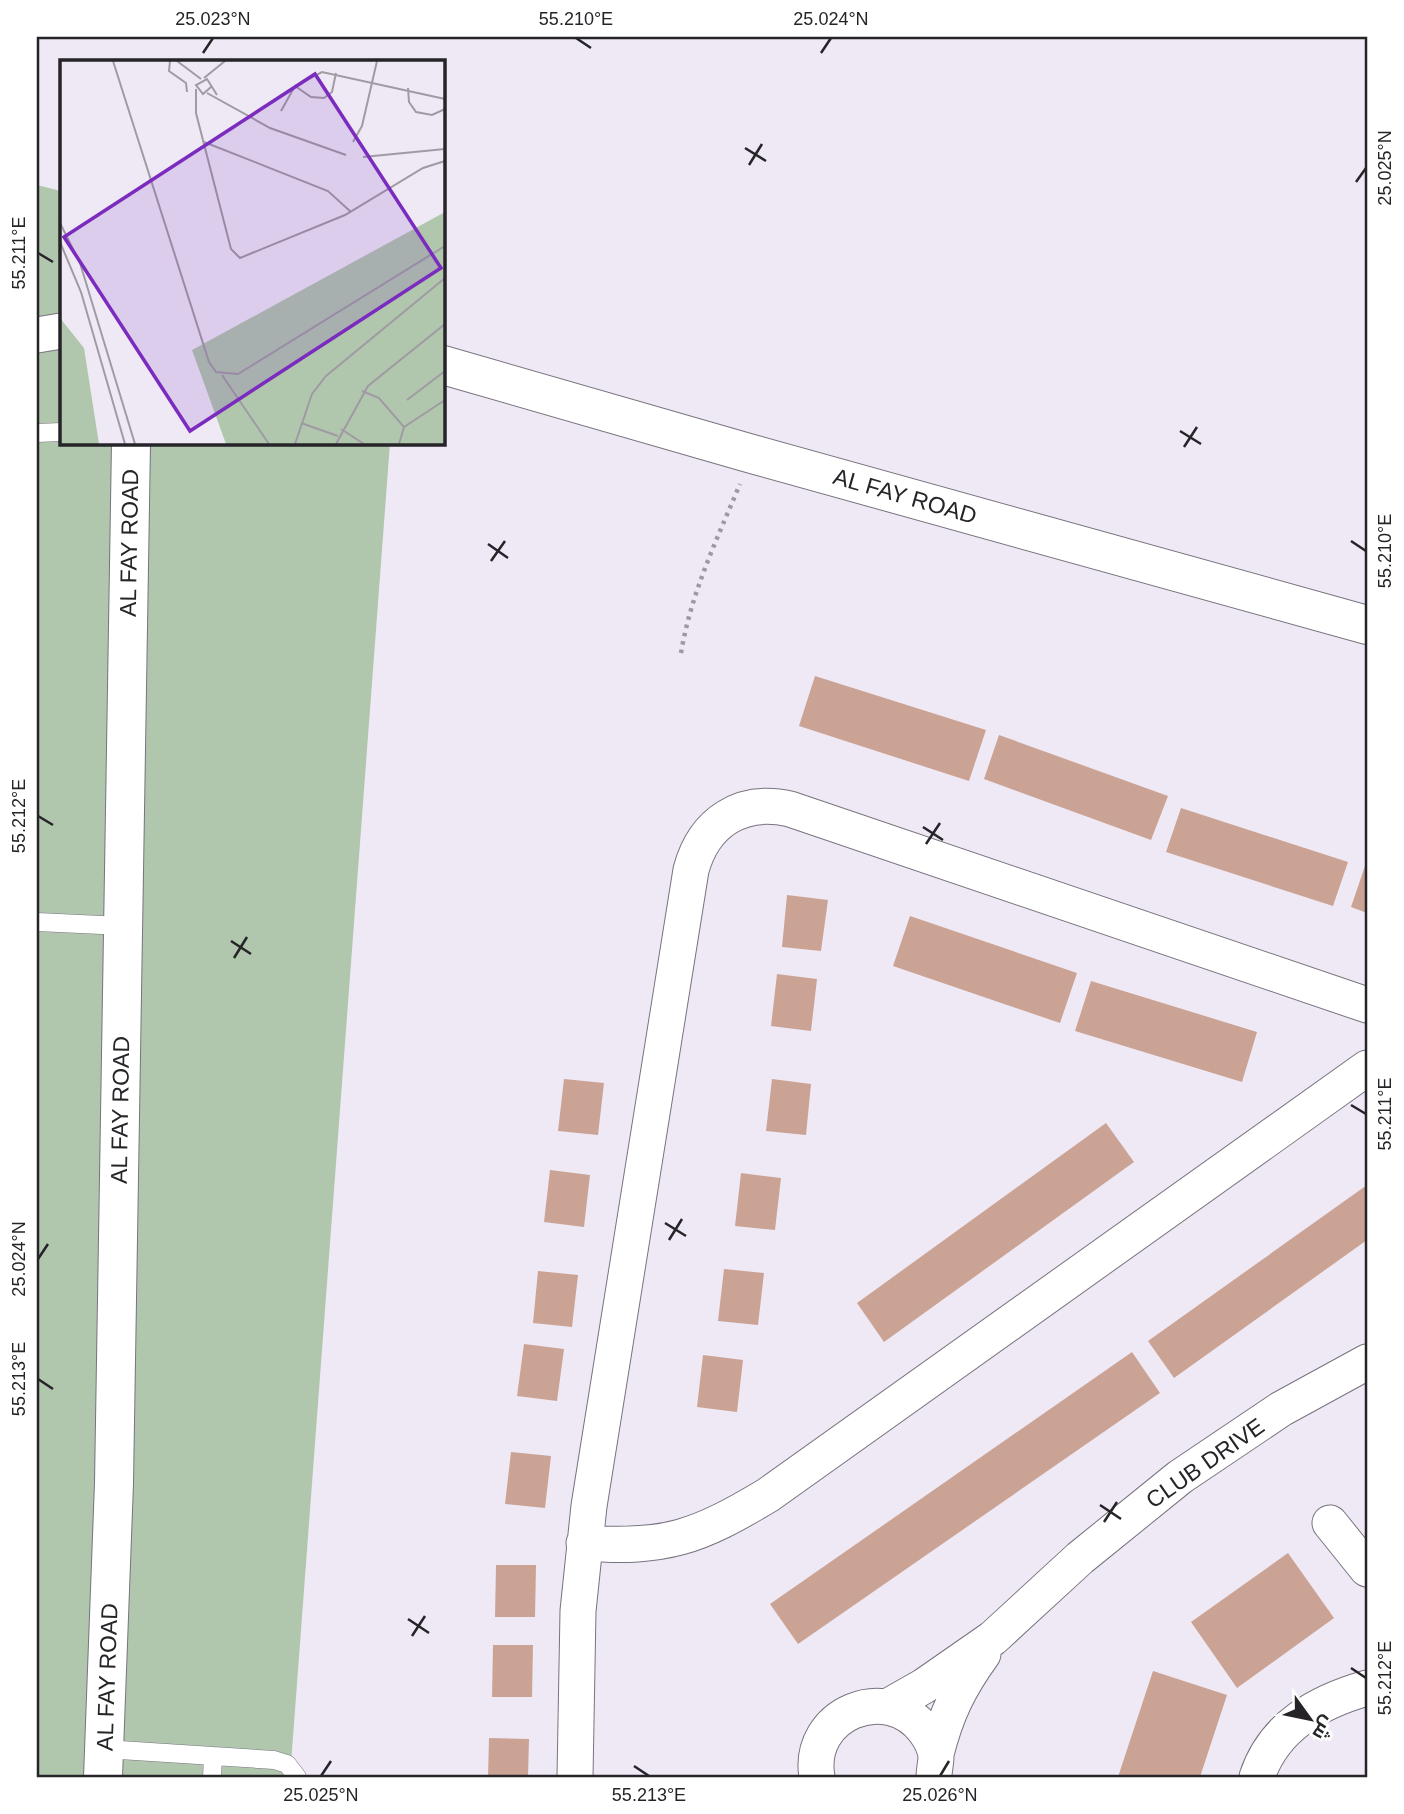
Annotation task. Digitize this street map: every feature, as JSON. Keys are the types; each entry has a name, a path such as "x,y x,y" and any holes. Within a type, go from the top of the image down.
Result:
{"street":[{"path":"37,335 60,331"},
{"name":"AL FAY ROAD","path":"444,365 1367,625"},
{"name":"AL FAY ROAD","path":"104,1763 114,1483 131,444"},
{"path":"575,1777 578,1611 584,1543 691,870 695,855 718,824 734,813 752,807 772,805 790,810 1367,1005"},
{"path":"584,1543 623,1546 681,1538 709,1528 747,1507 1367,1068"},
{"name":"CLUB DRIVE","path":"887,1707 924,1686 993,1638 1080,1558 1180,1478 1282,1409 1367,1362"},
{"path":"1330,1523 1367,1569"},
{"name":"CLUB DRIVE","path":"935,1766 950,1707 961,1685 993,1638"},
{"path":"1257,1777 1271,1746 1300,1716 1339,1697 1367,1688"},
{"name":"CLUB DRIVE","path":"817,1777 818,1752 824,1735 836,1721 852,1711 869,1706 904,1712 919,1723 929,1737 935,1766"}],"lane":[{"path":"37,433 60,432"},
{"path":"37,922 123,926"},
{"path":"104,1763 213,1756 281,1762 287,1764 297,1777"},
{"path":"212,1777 213,1756"}],"path":[{"path":"681,653 694,596 752,454"}],"green space":[{"path":"37,185 60,191 60,444 390,444 290,1777 37,1777"}],"building":[{"path":"815,676 986,730 969,781 799,726"},
{"path":"999,735 1168,796 1151,840 984,779"},
{"path":"1181,808 1348,862 1333,906 1166,852"},
{"path":"1365,866 1367,867 1367,913 1351,907"},
{"path":"787,895 828,900 821,951 782,947"},
{"path":"910,916 1077,973 1060,1023 893,966"},
{"path":"777,974 817,979 811,1031 771,1026"},
{"path":"1091,981 1257,1032 1242,1082 1075,1031"},
{"path":"564,1079 604,1083 598,1135 558,1131"},
{"path":"772,1079 811,1084 806,1135 766,1131"},
{"path":"1106,1123 1134,1162 884,1342 857,1303"},
{"path":"550,1170 590,1175 584,1227 544,1222"},
{"path":"741,1173 781,1178 775,1230 735,1226"},
{"path":"1367,1185 1367,1240 1174,1378 1148,1341"},
{"path":"724,1269 764,1273 758,1325 718,1321"},
{"path":"538,1271 578,1275 572,1327 533,1323"},
{"path":"524,1344 564,1349 557,1401 517,1396"},
{"path":"1132,1352 1160,1393 798,1644 770,1604"},
{"path":"703,1355 743,1360 737,1412 697,1407"},
{"path":"511,1452 551,1456 545,1508 505,1504"},
{"path":"1288,1553 1334,1618 1237,1688 1191,1622"},
{"path":"496,1565 536,1565 535,1617 495,1617"},
{"path":"493,1645 533,1645 532,1697 492,1697"},
{"path":"1153,1671 1227,1695 1200,1777 1118,1777"},
{"path":"489,1738 529,1739 528,1777 488,1777"}]}
